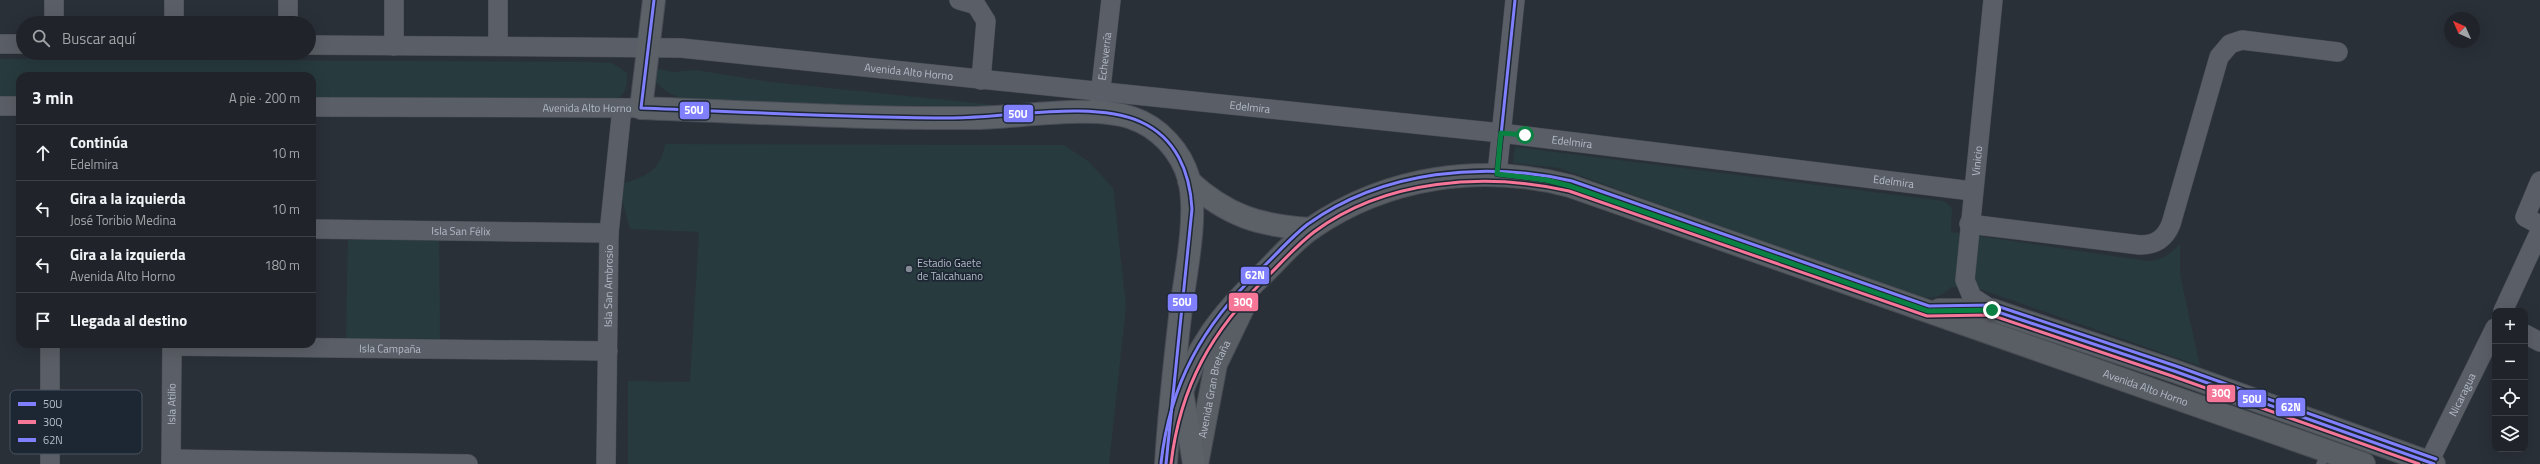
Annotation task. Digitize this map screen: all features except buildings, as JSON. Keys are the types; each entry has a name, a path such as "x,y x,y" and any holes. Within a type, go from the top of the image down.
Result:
{"main road":[{"path":"632,108 648,47 654,0"},
{"name":"Avenida Alto Horno","path":"632,108 971,118 1099,102 1156,131 1178,154 1189,181"},
{"name":"Avenida Alto Horno","path":"1311,229 1364,200 1399,187 1451,176 1497,174 1546,180 1570,186 1928,311 2324,457 2364,464"},
{"path":"1189,181 1205,196 1240,216 1272,225 1311,229"},
{"name":"Avenida Gran Bretaña","path":"1167,456 1176,351 1190,233 1189,181"},
{"name":"Avenida Gran Bretaña","path":"1167,456 1182,390 1195,358 1210,333 1227,310 1311,229"},
{"name":"Avenida Gran Bretaña","path":"1195,464 1209,391 1216,364 1234,324 1262,276"},
{"name":"Avenida Alto Horno","path":"1928,311 1992,310 2174,371 2432,463"},
{"name":"Avenida Gran Bretaña","path":"1176,351 1182,390"},
{"path":"1182,390 1195,464"}],"street":[{"path":"54,0 54,16"},
{"path":"174,0 174,16"},
{"path":"288,0 288,16"},
{"path":"394,0 394,46"},
{"path":"498,0 498,46"},
{"path":"959,0 976,5 986,21 981,80"},
{"name":"Echeverría","path":"1099,102 1110,0"},
{"path":"1497,174 1515,0"},
{"name":"Vinicio","path":"1992,310 1972,297 1965,280 1972,191 1993,0"},
{"path":"1969,224 2140,245 2154,243 2164,236 2171,224 2219,57 2225,47 2242,40 2338,52"},
{"path":"0,44 16,44"},
{"name":"Avenida Alto Horno","path":"316,45 681,48 981,80 1099,102"},
{"name":"Edelmira","path":"1099,102 1501,133 1972,191"},
{"path":"0,106 16,106"},
{"name":"Avenida Alto Horno","path":"316,107 632,108"},
{"name":"Isla San Ambrosio","path":"606,464 609,233 632,108"},
{"path":"2540,181 2525,217 2540,225"},
{"name":"Isla San Félix","path":"316,229 609,233"},
{"path":"2504,308 2540,230"},
{"name":"Nicaragua","path":"2432,463 2492,334"},
{"path":"2528,336 2540,342"},
{"name":"Isla Campaña","path":"316,347 608,352"},
{"path":"50,348 50,390"},
{"name":"Isla Atilio","path":"172,348 172,461"},
{"path":"172,461 468,464"}],"green space":[{"path":"0,59 590,62 612,63 627,73 626,88 617,100 316,101 316,72 16,72 16,99 0,99"},
{"path":"647,67 673,72 696,70 771,82 1004,106 702,105 669,93 656,82 651,76"},
{"name":"Estadio Gaete de Talcahuano","path":"665,144 1064,145 1088,161 1113,188 1126,306 1109,464 628,464 628,381 690,382 699,232 630,229 618,185 643,176 655,168 663,154"},
{"path":"1515,147 1944,201 1952,208 1951,232 2147,261 2165,256 2180,244 2180,275 2200,366 1977,288 1951,287 1939,296 1927,298 1900,291 1559,168 1513,163"},
{"path":"348,240 439,240 440,339 346,338"}],"transit line":[{"name":"50U","path":"654,0 641,108 914,118 953,118 1074,111 1099,112 1121,116 1141,122 1163,137 1172,147 1184,169 1191,195 1192,209 1166,464"},
{"name":"50U","path":"1515,0 1497,174 1546,180 1570,186 1928,311 1992,310 2174,371 2434,464"},
{"name":"62N","path":"1161,463 1172,407 1181,381 1192,357 1222,312 1240,291 1296,235 1308,224 1337,206 1369,192 1402,181 1436,175 1470,172 1505,172 1539,175 1572,181 1929,306 1994,305 2176,366 2436,459"},
{"name":"30Q","path":"1171,464 1175,436 1182,409 1191,384 1202,361 1230,317 1248,296 1296,248 1314,232 1342,214 1372,201 1404,191 1437,184 1470,182 1504,182 1537,185 1569,191 1927,316 1991,315 2172,376 2419,464"}],"place":[{"name":"Estadio Gaete de Talcahuano","path":"909,269"}],"route":[{"path":"1525,135 1501,133 1497,174 1546,180 1570,186 1928,311 1959,309 1992,310"}]}
